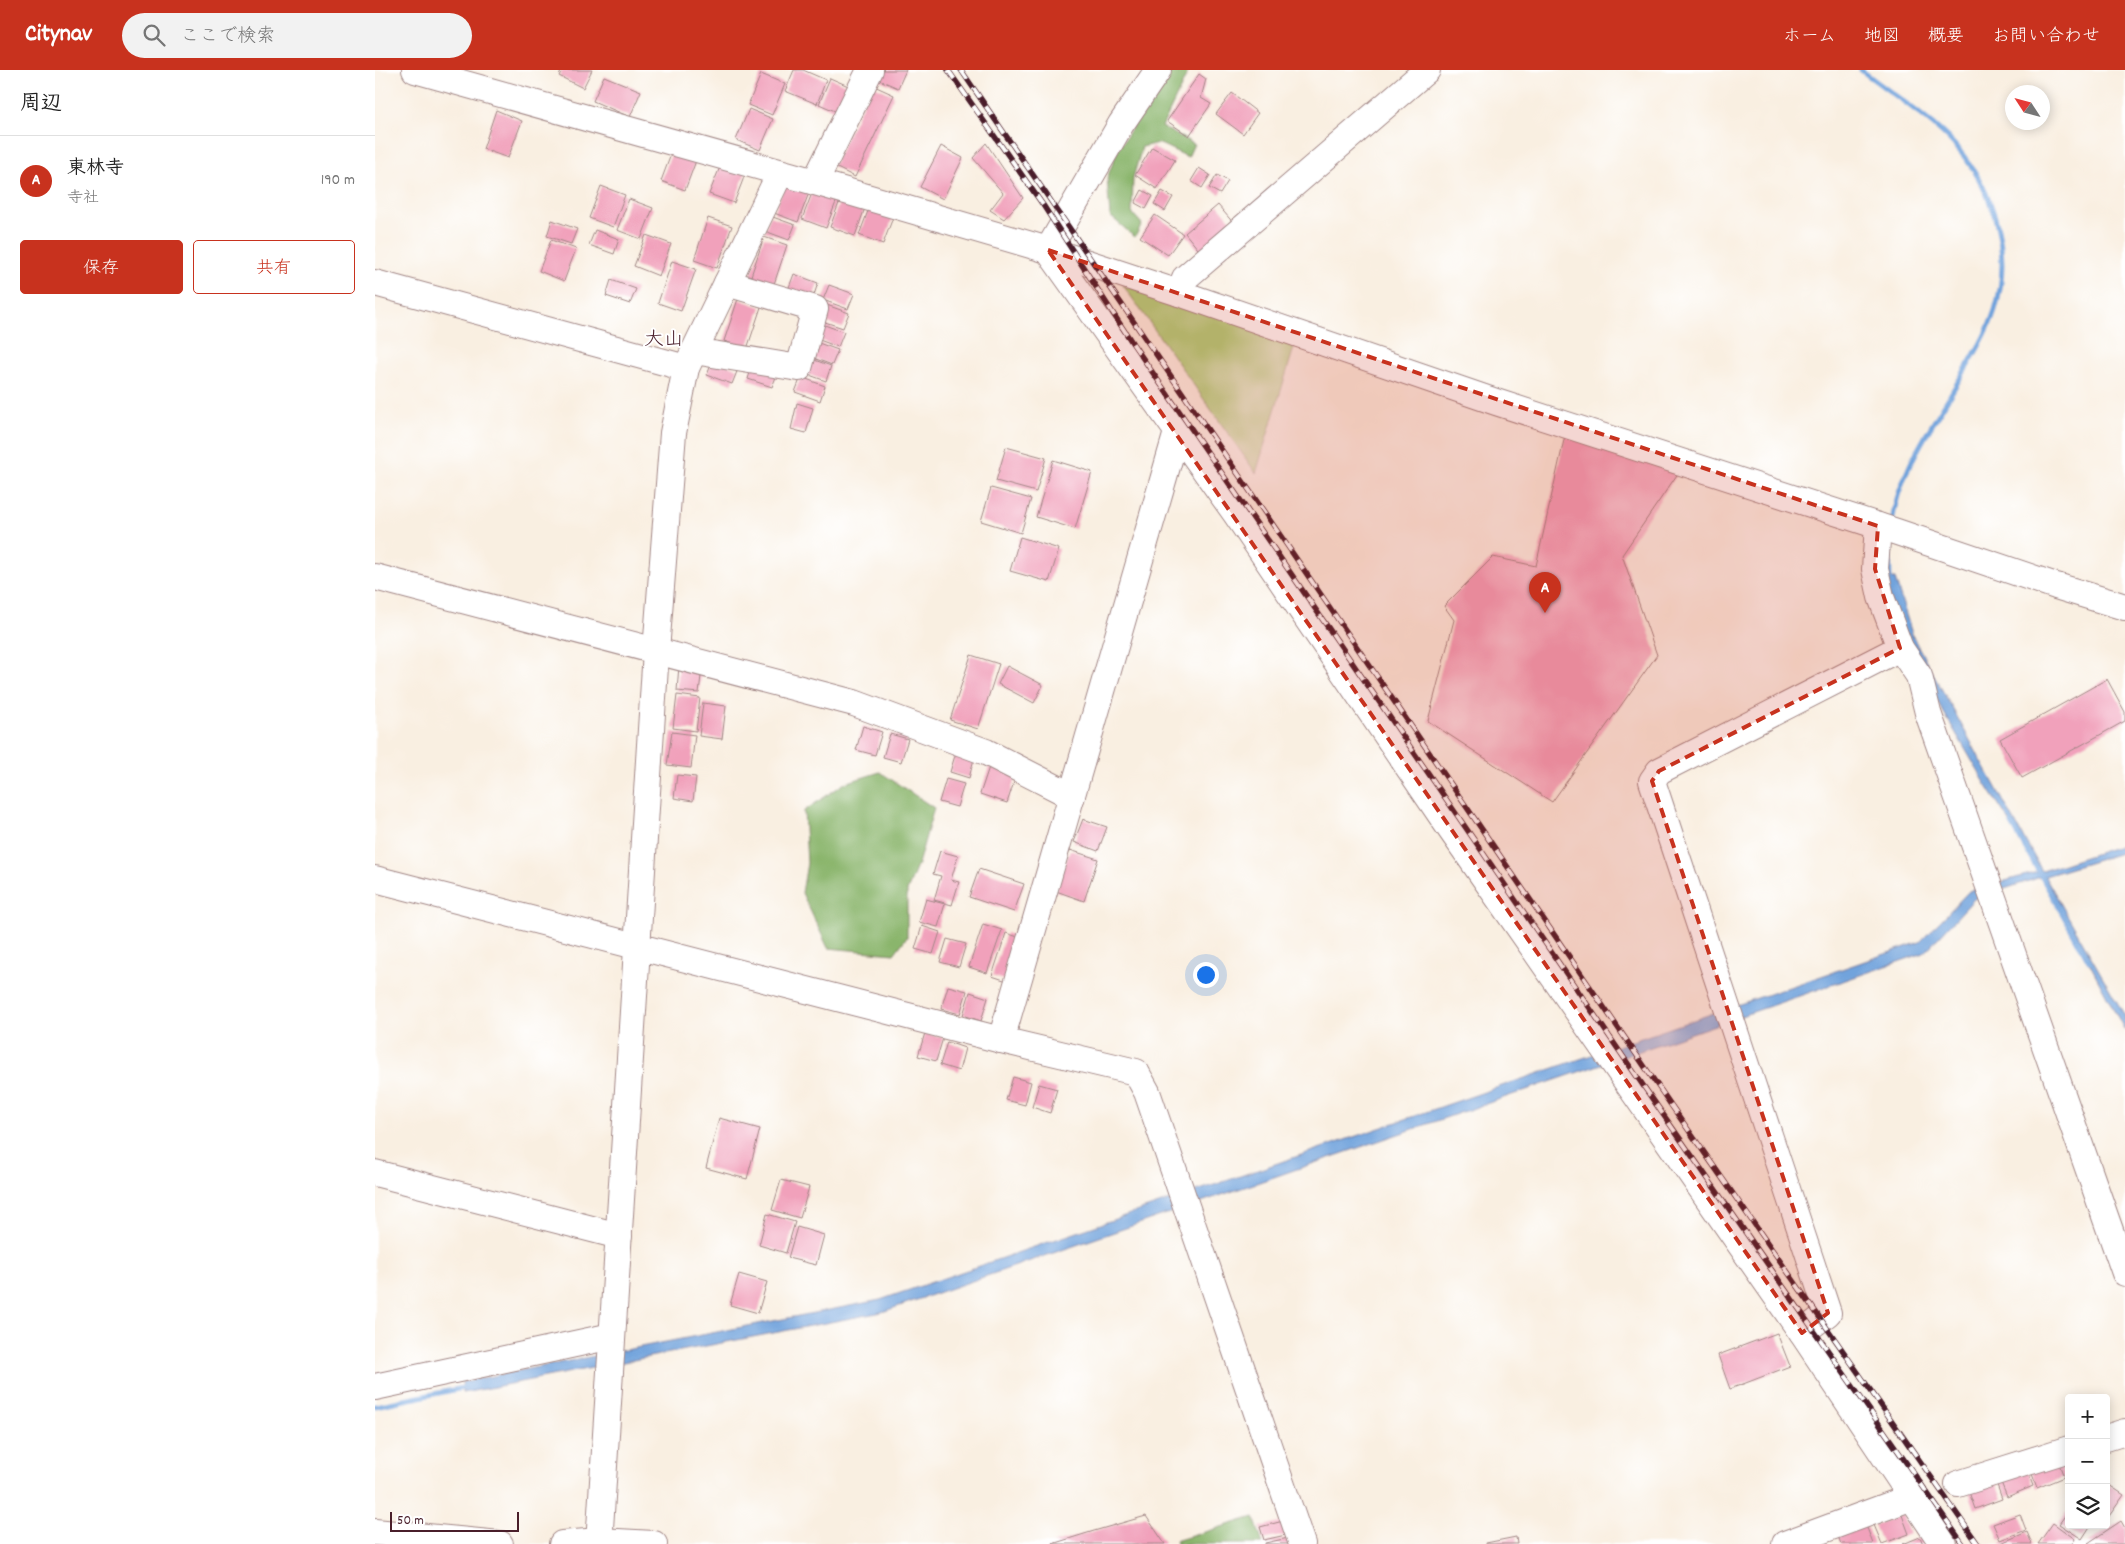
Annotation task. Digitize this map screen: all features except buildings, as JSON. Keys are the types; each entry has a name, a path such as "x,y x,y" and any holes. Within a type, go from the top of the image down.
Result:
{"street":[{"path":"415,70 815,182 1048,250 1496,402 2125,607"},
{"path":"815,182 869,70"},
{"path":"1048,250 1121,124 1158,70"},
{"path":"1179,293 1185,278 1427,70"},
{"path":"599,1542 656,651 673,433 690,360 781,173"},
{"path":"1048,250 1235,514 1451,830 1802,1333 1943,1544"},
{"path":"375,283 690,360 799,368 815,309 727,283"},
{"path":"1001,1040 1177,432"},
{"path":"1878,526 1875,570 1884,605 1900,648 1919,676 1928,713 2125,1273"},
{"path":"375,577 854,703 986,752 1072,796"},
{"path":"1802,1333 1828,1313 1652,781 1659,771 1900,648"},
{"path":"375,879 1001,1040 1136,1072 1147,1092 1302,1544"},
{"path":"375,1173 619,1236"},
{"path":"375,1387 612,1336"},
{"path":"2110,1437 2125,1432"},
{"path":"1958,1484 2065,1450"},
{"path":"1785,1544 1912,1497"},
{"path":"375,1532 500,1544"},
{"path":"562,1544 599,1542 654,1544"}],"highlighted area":[{"path":"1048,250 1878,526 1875,569 1900,648 1659,771 1652,781 1828,1313 1802,1333 1451,830"}],"green space":[{"path":"1167,70 1189,70 1162,127 1194,144 1188,157 1158,143 1142,147 1133,178 1132,213 1142,224 1135,237 1110,216 1107,178 1117,152"},
{"path":"1123,285 1296,341 1256,473"},
{"path":"880,772 934,808 918,864 907,891 907,937 894,954 828,948 802,893 807,863 804,811 845,783"},
{"path":"1254,1517 1263,1544 1176,1544 1175,1541"}],"water":[{"path":"1895,579 1913,637 2042,871 2125,844 2125,852 2045,876 2125,1016 2125,1031 2044,876 1974,899 1924,953 882,1312 463,1393 462,1382 880,1300 1920,942 1969,891 2041,871 1985,783 1902,641 1884,580"}],"waterway":[{"path":"1861,70 1927,119 1963,155 1987,195 2000,240 2002,264 1995,310 1986,333 1906,473 1895,506 1892,523"},
{"path":"1889,549 1890,581"},
{"path":"2012,824 2089,961"},
{"path":"375,1406 468,1387"}],"railway":[{"path":"948,70 1043,205 1133,344 1662,1113 1963,1544"},
{"path":"961,70 1671,1105 1978,1544"}],"place":[{"name":"東林寺","path":"1545,613"}],"district":[{"name":"大山","path":"664,338"}]}
